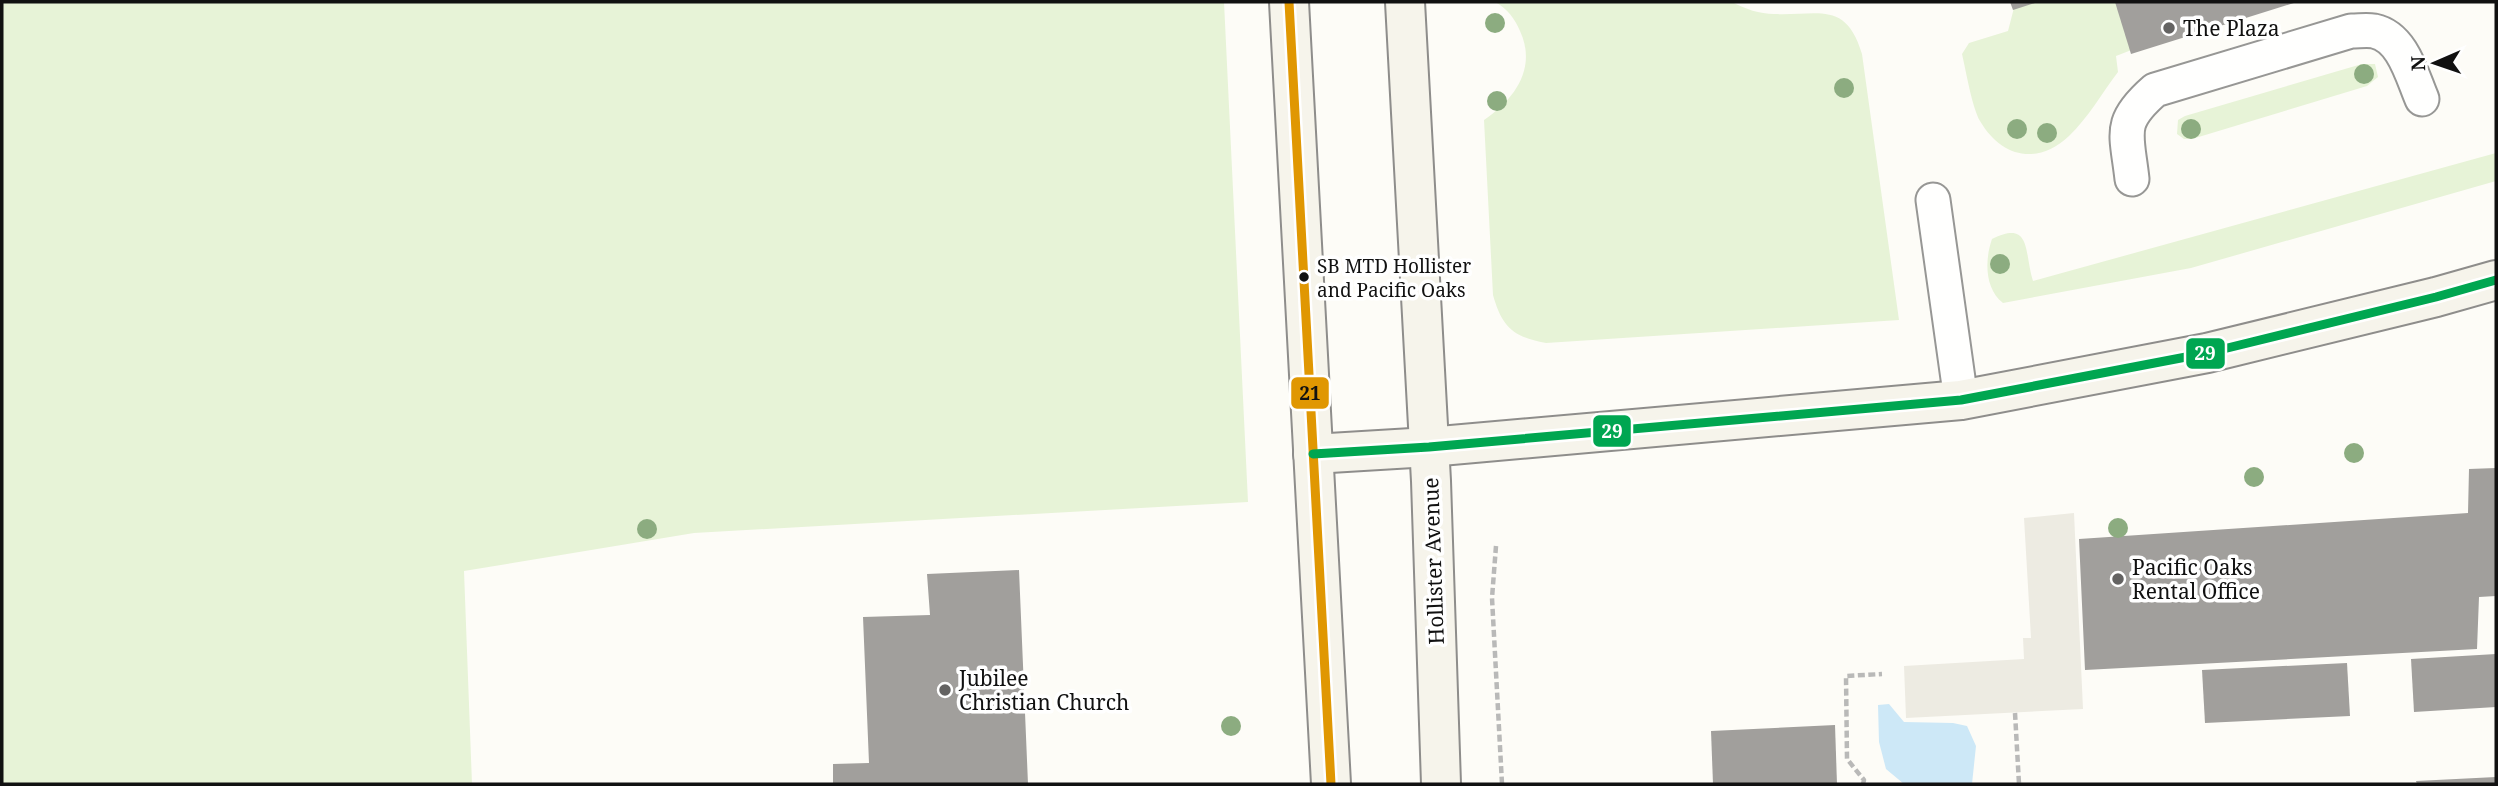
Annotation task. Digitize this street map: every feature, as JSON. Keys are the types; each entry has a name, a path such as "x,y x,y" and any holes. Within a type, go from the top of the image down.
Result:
{"main road":[{"path":"1289,2 1331,784"},
{"name":"Hollister Avenue","path":"1405,2 1429,447 1441,784"},
{"path":"1313,454 1429,447 1961,400 2207,353 2496,280"}],"lane":[{"path":"2132,179 2127,132 2129,117 2155,90 2351,30 2376,31 2393,40 2401,51 2422,99"},
{"path":"1933,200 1961,400"}],"path":[{"path":"1496,547 1492,598 1502,784"},
{"path":"1863,784 1864,780 1847,759 1846,676 1882,674"},
{"path":"2015,713 2019,784"}],"green space":[{"path":"2,2 1224,2 1248,502 694,533 464,571 472,784 2,784"},
{"path":"1495,2 1732,2 1763,13 1828,15 1839,18 1848,25 1862,54 1899,320 1546,343 1517,334 1510,329 1500,315 1493,295 1484,120 1505,102 1520,82 1526,58 1525,45 1516,22"},
{"path":"2119,2 2134,49 2116,56 2118,72 2076,129 2057,145 2032,154 2020,153 1998,143 1980,121 1969,89 1962,54 1969,43 2008,31 2015,4"},
{"path":"2362,64 2375,64 2378,77 2367,86 2192,139 2184,139 2177,134 2178,120 2185,116"},
{"path":"2496,153 2496,181 2191,268 2003,303 1989,281 1987,264 1992,239 2005,234 2014,233 2024,242 2033,281"}],"shaded area":[{"path":"2074,513 2083,709 1906,718 1904,666 2024,659 2023,638 2031,638 2024,518"}],"water":[{"path":"1889,704 1904,722 1953,723 1967,726 1976,746 1972,784 1904,784 1886,769 1879,742 1878,705"}],"building":[{"path":"2010,2 2038,2 2013,10"},
{"name":"The Plaza","path":"2115,2 2297,2 2131,54"},
{"path":"2496,468 2496,596 2479,597 2477,649 2085,670 2079,539 2468,513 2469,469"},
{"name":"Jubilee Christian Church","path":"1019,570 1028,784 833,784 833,764 869,763 863,617 930,615 927,574"},
{"path":"2496,654 2496,707 2414,712 2411,659"},
{"path":"2347,663 2350,716 2205,723 2202,670"},
{"path":"1835,725 1837,784 1713,784 1711,731"},
{"path":"2496,777 2496,784 2417,784 2416,781"}],"transit line":[{"name":"21","path":"1289,2 1331,784"},
{"name":"29","path":"1313,454 1429,447 1961,400 2207,353 2496,280"}],"place":[{"name":"The Plaza","path":"2169,28"},
{"name":"SB MTD Hollister and Pacific Oaks","path":"1304,277"},
{"name":"Pacific Oaks Rental Office","path":"2118,579"},
{"name":"Jubilee Christian Church","path":"945,690"}]}
